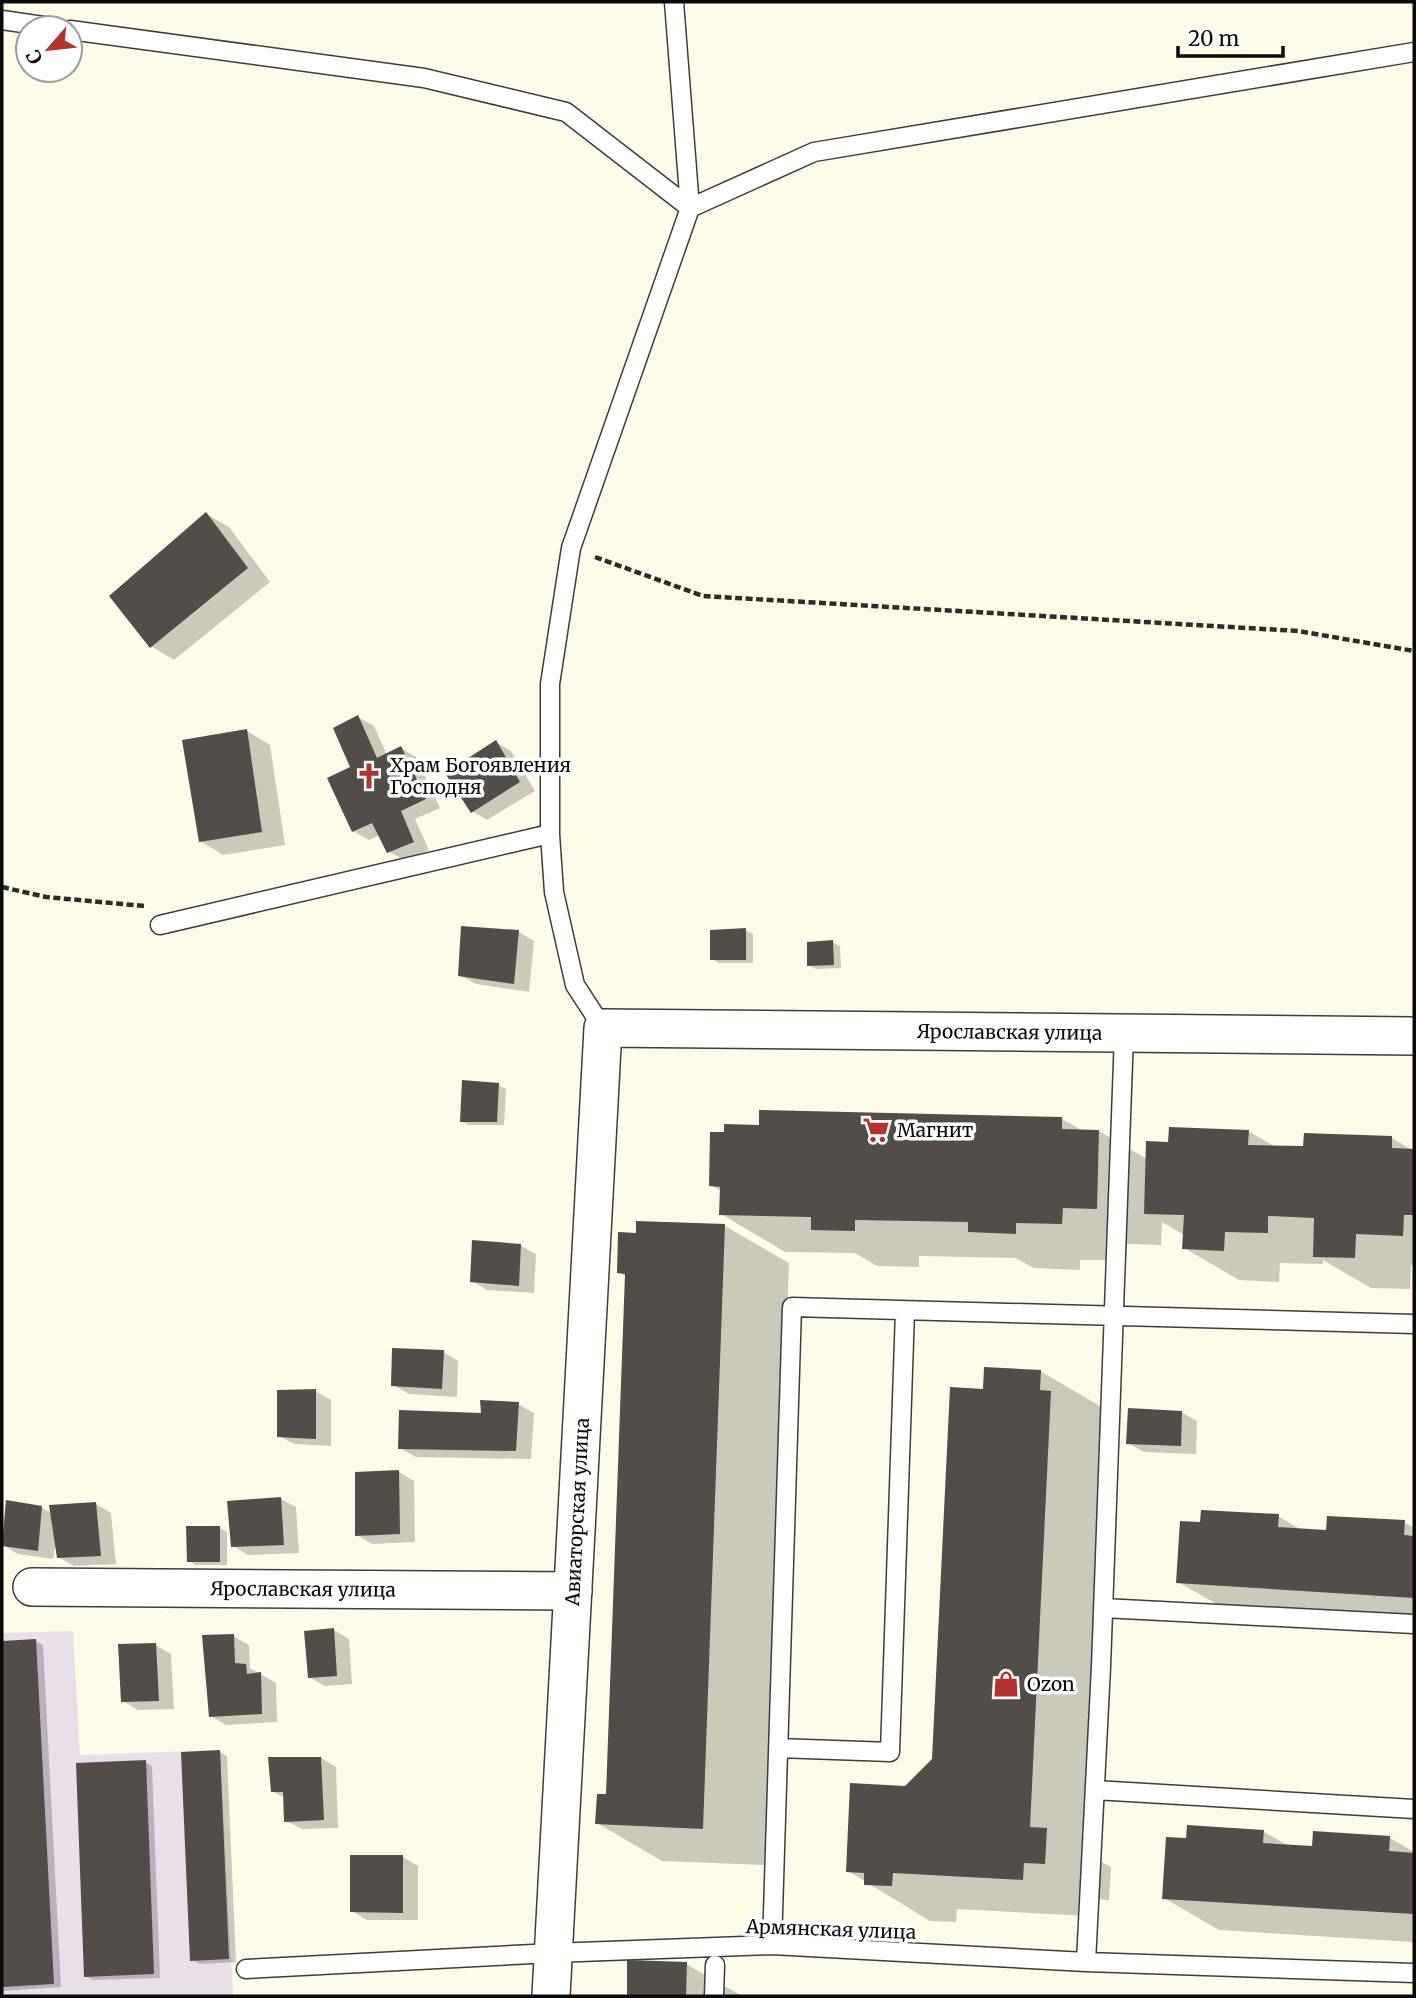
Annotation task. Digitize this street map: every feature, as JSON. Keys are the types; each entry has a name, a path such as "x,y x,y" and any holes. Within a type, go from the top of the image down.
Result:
{"street":[{"name":"Ярославская улица","path":"603,1028 1414,1036"},
{"name":"Авиаторская улица","path":"551,1996 603,1028"},
{"name":"Ярославская улица","path":"32,1587 573,1591"}],"lane":[{"path":"603,1028 575,985 554,892 550,834 551,684 571,548 690,208 674,2"},
{"path":"84,32 424,78 566,112 690,208"},
{"path":"690,208 814,152 1414,52"},
{"path":"160,925 550,834"},
{"path":"1086,1962 1103,1608 1124,1034"},
{"path":"772,1945 792,1307 1414,1324"},
{"path":"778,1748 890,1752 905,1311"},
{"path":"1103,1608 1414,1624"},
{"path":"1095,1790 1414,1809"},
{"name":"Армянская улица","path":"246,1969 772,1945 1086,1962 1414,1973"},
{"path":"714,1996 715,1965"}],"path":[{"path":"571,548 703,596 1298,631 1414,651"},
{"path":"2,887 46,897 152,906"}],"shaded area":[{"path":"73,1631 80,1755 220,1750 233,1996 2,1996 2,1633"}],"building":[{"path":"206,512 248,568 150,648 109,596"},
{"name":"Храм Богоявления Господня","path":"358,715 377,758 401,746 426,799 401,811 414,842 387,853 372,823 352,832 327,778 350,767 333,728"},
{"path":"247,729 262,832 199,842 182,740"},
{"path":"496,740 520,782 471,813 445,773"},
{"path":"461,926 519,930 514,984 458,976"},
{"path":"746,928 746,960 710,960 710,930"},
{"path":"833,940 834,965 807,966 807,942"},
{"path":"462,1080 499,1083 497,1122 460,1122"},
{"path":"759,1110 1062,1117 1062,1129 1099,1130 1097,1209 1063,1208 1062,1224 1016,1223 1016,1234 968,1232 968,1222 855,1220 855,1231 811,1230 811,1217 719,1215 720,1187 709,1186 710,1132 724,1132 724,1124 759,1125"},
{"path":"1169,1127 1249,1130 1248,1145 1303,1146 1304,1133 1392,1136 1392,1148 1414,1149 1414,1215 1404,1215 1403,1236 1356,1234 1355,1258 1313,1257 1314,1218 1268,1216 1268,1233 1225,1232 1224,1251 1182,1249 1184,1215 1144,1214 1146,1141 1168,1142"},
{"path":"636,1221 725,1224 703,1829 595,1824 597,1794 606,1794 625,1274 617,1273 618,1232 636,1233"},
{"path":"472,1240 521,1244 519,1286 470,1282"},
{"path":"392,1348 444,1350 442,1389 391,1386"},
{"path":"984,1367 1041,1370 1040,1390 1051,1391 1030,1827 1047,1828 1045,1864 1024,1863 1023,1880 893,1873 892,1886 864,1885 864,1873 846,1872 850,1783 905,1786 932,1759 950,1387 983,1389"},
{"path":"316,1389 316,1439 277,1437 277,1390"},
{"path":"480,1400 519,1402 516,1451 398,1449 399,1410 481,1413"},
{"path":"1128,1408 1182,1411 1181,1446 1126,1444"},
{"path":"399,1470 400,1534 355,1536 355,1472"},
{"path":"281,1497 284,1545 231,1547 227,1501"},
{"path":"6,1500 42,1506 38,1551 2,1546"},
{"path":"96,1502 101,1556 57,1558 49,1505"},
{"path":"1201,1510 1279,1514 1278,1527 1326,1530 1327,1516 1405,1520 1404,1535 1414,1536 1414,1598 1176,1583 1180,1521 1200,1522"},
{"path":"186,1526 220,1526 220,1562 187,1562"},
{"path":"334,1628 337,1676 308,1678 304,1631"},
{"path":"234,1634 235,1663 246,1664 247,1674 261,1672 262,1714 209,1717 202,1635"},
{"path":"36,1639 54,1984 2,1987 2,1641"},
{"path":"156,1643 159,1701 121,1702 118,1644"},
{"path":"220,1750 229,1959 190,1961 181,1752"},
{"path":"268,1757 321,1757 324,1820 284,1822 283,1792 271,1792"},
{"path":"146,1760 154,1974 84,1977 76,1763"},
{"path":"1187,1825 1264,1830 1263,1843 1312,1846 1313,1831 1390,1836 1389,1851 1414,1853 1414,1914 1162,1899 1166,1837 1186,1838"},
{"path":"350,1855 403,1855 403,1913 350,1912"},
{"path":"627,1960 687,1962 686,1996 627,1996"}],"place":[{"name":"Храм Богоявления Господня","path":"369,776"},
{"name":"Магнит","path":"876,1130"},
{"name":"Ozon","path":"1006,1684"}]}
